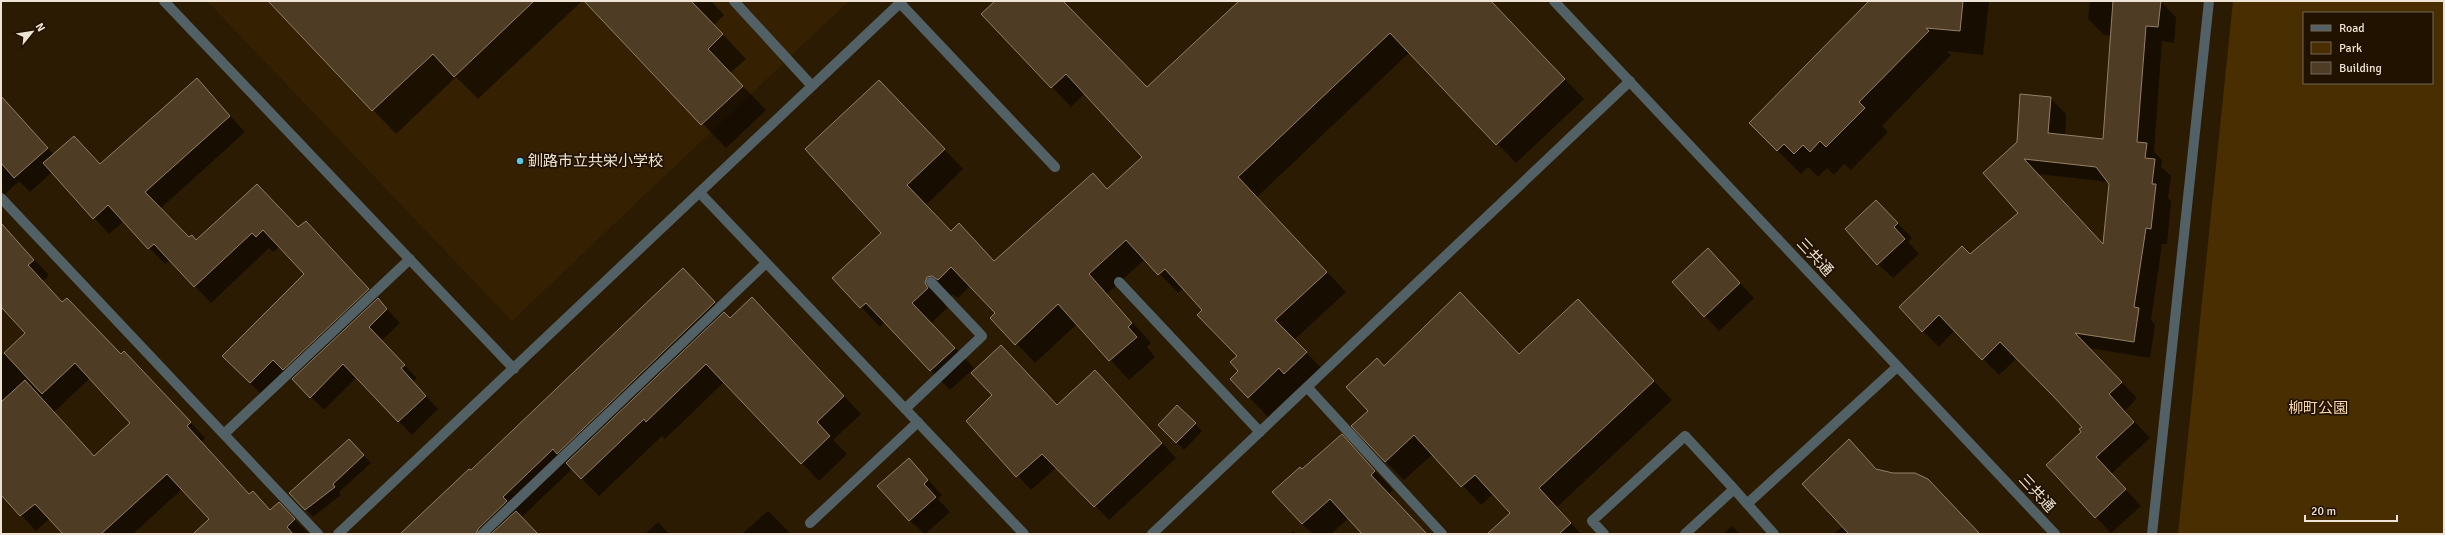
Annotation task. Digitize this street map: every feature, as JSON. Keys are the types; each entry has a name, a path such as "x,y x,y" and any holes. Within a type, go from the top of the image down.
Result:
{"street":[{"path":"164,1 514,369"},
{"path":"734,1 812,86"},
{"name":"三共通","path":"1554,1 2055,534"},
{"path":"2152,534 2209,1"},
{"path":"338,534 901,2 1055,167"},
{"path":"1152,534 1630,81"},
{"path":"700,193 1024,534"},
{"path":"1,198 318,534"},
{"path":"224,434 410,259"},
{"path":"482,534 766,263"},
{"path":"906,410 982,336 931,282"},
{"path":"1119,282 1260,432"},
{"path":"1747,504 1898,367"},
{"path":"1307,387 1442,534"},
{"path":"810,523 918,422"},
{"path":"1604,534 1592,521 1685,436 1774,534"},
{"path":"1685,534 1734,489"}],"shaded area":[{"name":"釧路市立共栄小学校","path":"207,1 849,1 512,321"}],"green space":[{"name":"柳町公園","path":"2233,1 2444,1 2444,534 2178,534"}],"building":[{"path":"268,1 534,1 454,77 433,54 372,111"},
{"path":"584,1 691,1 723,34 708,49 743,86 701,125"},
{"path":"995,1 1063,1 1147,87 1239,1 1491,1 1565,79 1496,145 1390,33 1238,177 1327,272 1275,320 1307,352 1284,374 1279,368 1248,398 1230,379 1238,371 1230,362 1237,356 1197,315 1202,310 1165,269 1158,275 1126,240 1089,274 1132,323 1128,327 1137,337 1109,361 1058,304 1015,345 990,318 995,313 951,267 938,280 932,276 927,277 925,283 928,288 912,303 955,348 930,371 866,303 860,308 832,278 881,233 805,149 879,80 945,149 907,185 951,231 959,223 994,261 1093,173 1107,189 1142,157 1066,74 1051,88 981,14"},
{"path":"1869,1 1963,1 1960,31 1926,28 1929,31 1859,102 1865,108 1826,147 1820,141 1810,152 1803,145 1794,154 1784,144 1777,151 1749,123"},
{"path":"2113,1 2161,1 2158,27 2146,26 2137,142 2147,143 2145,158 2155,159 2152,184 2156,184 2151,229 2146,228 2134,307 2139,308 2134,342 2075,333 2122,382 2109,394 2134,422 2096,457 2126,489 2095,518 2046,465 2081,432 2079,429 2082,427 2000,342 1982,360 1939,315 1922,332 1899,307 1962,246 1970,254 2018,213 1983,173 2017,142 2020,94 2051,97 2048,133 2103,139","holes":["2024,159 2096,167 2109,184 2103,244"]},
{"path":"197,78 230,116 145,192 189,237 192,235 196,240 257,184 298,227 306,221 369,289 283,370 273,360 250,383 222,356 304,274 263,230 256,237 252,233 194,287 154,244 148,249 108,205 93,219 43,163 74,136 100,164"},
{"path":"1,96 48,148 14,178 1,163"},
{"path":"1876,200 1898,223 1894,227 1905,239 1877,265 1845,229"},
{"path":"1,223 34,260 28,265 62,302 67,298 121,354 124,351 191,422 187,426 249,494 253,491 270,510 279,502 295,519 287,527 293,534 193,534 209,519 167,474 101,534 63,534 35,504 20,516 1,495 1,402 25,380 94,456 130,423 75,363 42,394 4,353 25,333 1,307"},
{"path":"1708,248 1740,283 1704,317 1672,282"},
{"path":"683,268 715,302 557,454 553,449 503,497 507,501 478,529 476,534 400,534 469,469 471,470"},
{"path":"1460,292 1519,354 1578,299 1654,381 1539,488 1571,523 1559,534 1487,534 1510,513 1475,475 1461,487 1414,435 1385,462 1351,426 1368,411 1346,387 1377,358 1384,366"},
{"path":"752,297 844,396 817,422 830,436 801,464 706,364 646,422 644,419 581,479 566,463 724,312 730,318"},
{"path":"378,298 387,309 369,327 405,365 401,368 426,396 398,422 343,364 310,398 292,379"},
{"path":"1001,345 1057,405 1095,370 1162,443 1094,507 1042,454 1016,477 966,421 992,395 971,373"},
{"path":"1177,405 1196,423 1176,443 1158,425"},
{"path":"1342,434 1375,471 1371,475 1427,534 1362,534 1330,499 1302,524 1272,492 1300,467 1302,469"},
{"path":"349,439 364,455 333,484 335,487 305,510 289,493"},
{"path":"1849,439 1876,469 1893,473 1915,473 1928,479 1980,534 1849,534 1802,484"},
{"path":"909,458 928,480 924,484 936,497 909,521 877,486"},
{"path":"516,511 538,534 491,534"}],"place":[{"name":"釧路市立共栄小学校","path":"520,161"}]}
